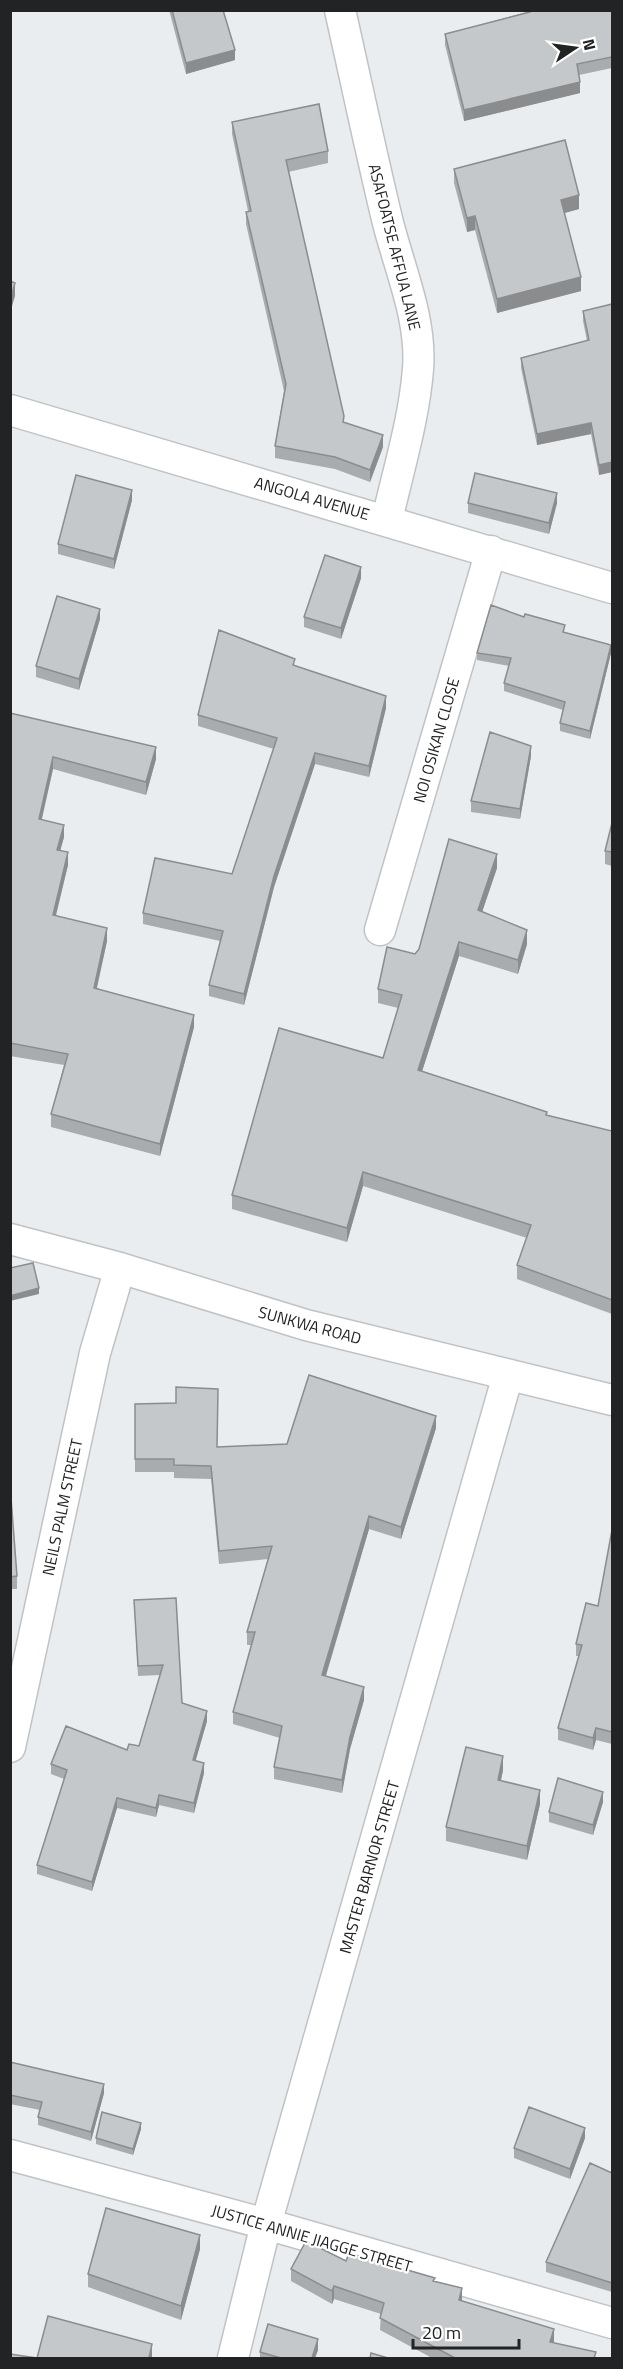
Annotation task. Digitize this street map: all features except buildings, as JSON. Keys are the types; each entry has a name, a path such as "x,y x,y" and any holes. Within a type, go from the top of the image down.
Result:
{"street":[{"name":"ASAFOATSE AFFUA LANE","path":"340,10 388,223 412,309 417,339 418,368 413,404 387,520"},
{"name":"ANGOLA AVENUE","path":"10,410 612,588"},
{"name":"NOI OSIKAN CLOSE","path":"380,930 491,551"},
{"name":"SUNKWA ROAD","path":"10,1239 120,1268 306,1325 612,1400"},
{"name":"NEILS PALM STREET","path":"10,1747 95,1353 120,1268"},
{"name":"MASTER BARNOR STREET","path":"233,2358 266,2224 508,1376"},
{"name":"JUSTICE ANNIE JIAGGE STREET","path":"10,2155 266,2224 612,2323"}]}
